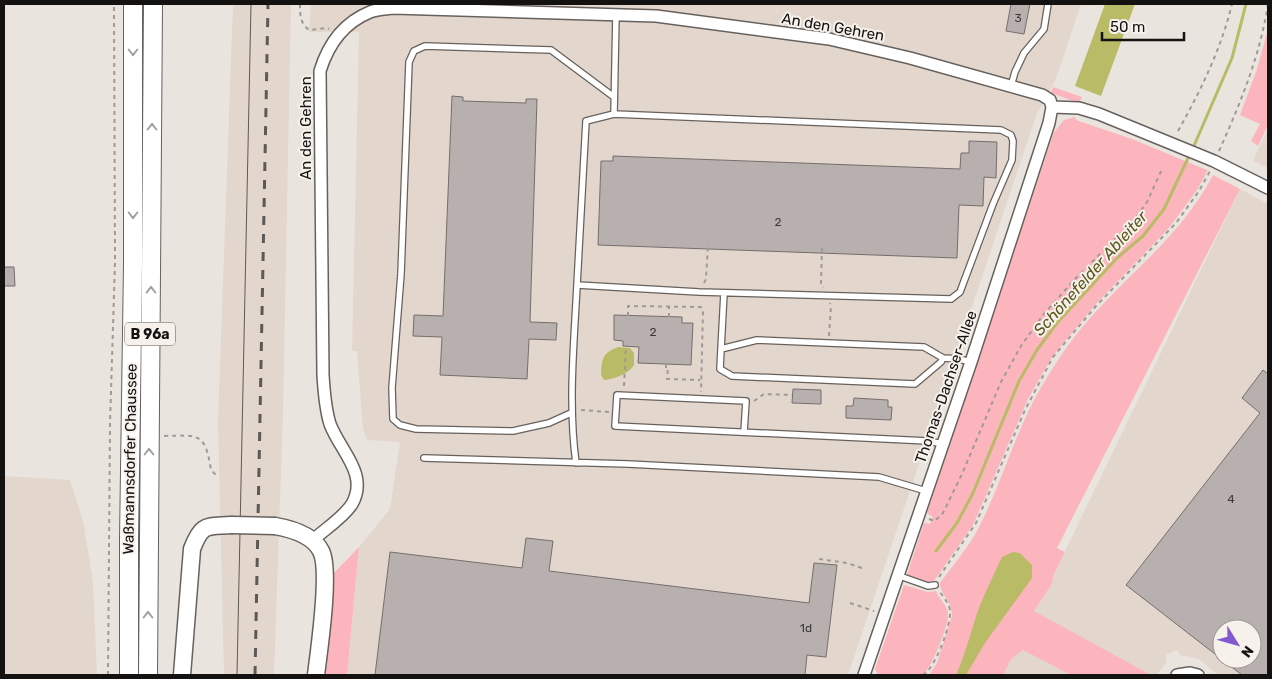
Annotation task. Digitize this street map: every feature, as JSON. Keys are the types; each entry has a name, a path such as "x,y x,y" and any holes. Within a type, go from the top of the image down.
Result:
{"main road":[{"name":"Waßmannsdorfer Chaussee","path":"129,675 133,262 133,4"},
{"name":"Waßmannsdorfer Chaussee","path":"148,675 153,4"}],"street":[{"name":"An den Gehren","path":"313,540 350,506 356,495 358,484 355,470 331,425 324,398 320,71 325,55 337,35 352,22 370,11 393,8 656,16 829,39 910,58 1042,95 1050,100 1052,107"},
{"path":"1052,107 1079,108 1099,114 1208,159 1268,188"},
{"name":"Thomas-Dachser-Allee","path":"864,675 971,362 1049,123 1052,107"},
{"path":"182,675 192,549 198,534 206,527 231,525 275,526 294,530 313,540 322,552 325,582 316,675"},
{"path":"1177,675 1190,673 1198,675"}],"lane":[{"path":"1011,86 1024,53 1044,29 1048,4"},
{"path":"614,114 616,14"},
{"path":"571,411 549,424 513,432 416,428 400,425 393,419 392,388 401,274 408,62 414,51 425,46 551,50 614,97"},
{"path":"576,463 571,411 577,285 586,121 614,114 1002,130 1011,135 1013,142 1012,160 993,204 960,292 951,299 699,292 577,285"},
{"path":"724,292 720,369 732,376 915,384 941,362 943,358"},
{"path":"721,349 757,340 924,347 943,358 971,362"},
{"path":"744,432 746,401 617,395 616,426 928,441 943,444"},
{"path":"424,458 879,477 926,491"},
{"path":"897,576 928,586 935,585"}],"path":[{"path":"108,675 110,424 115,262 114,4"},
{"path":"300,4 301,21 308,30 327,28 337,35"},
{"path":"1178,130 1198,95 1216,55 1232,4"},
{"path":"1221,146 1244,92 1261,40 1268,4"},
{"path":"930,519 935,521 943,513 962,474 1001,382 1021,346 1043,315 1075,279 1135,219 1147,202 1162,169"},
{"path":"924,675 930,670 936,660 950,615 946,600 935,585 939,576 976,523 1025,410 1053,357 1096,306 1176,223 1204,182"},
{"path":"691,307 706,279 708,244"},
{"path":"628,316 628,306 691,307 703,310 700,399"},
{"path":"669,307 669,317"},
{"path":"624,385 626,346"},
{"path":"666,364 666,368 668,368 667,379 701,380"},
{"path":"745,407 764,394 792,395"},
{"path":"571,411 616,413"},
{"path":"150,437 190,435 200,439 208,450 211,470 216,474"},
{"path":"819,559 847,563 862,568"},
{"path":"850,603 874,611"}],"shaded area":[{"path":"233,4 291,4 283,413 274,675 224,675 218,422"},
{"path":"311,4 1081,4 1055,81 1036,116 848,675 347,675 359,547 390,509 400,442 367,440 363,429 357,351 352,351 359,32 309,32"},
{"path":"1105,4 1135,4 1101,96 1075,86"},
{"path":"1268,29 1268,125 1258,146 1251,141 1260,124 1240,115 1257,69"},
{"path":"1053,87 1082,97 1079,103 1051,93"},
{"path":"1075,117 1076,120 1132,139 1207,170 1207,172 1197,190 1169,228 1096,304 1052,357 1028,399 973,525 934,581 927,583 907,575 924,523 930,524 933,517 927,513 1054,132 1064,120"},
{"path":"1268,129 1268,168 1253,161"},
{"path":"1213,175 1240,189 1057,548 1065,552 1053,576 1052,584 1034,611 1151,675 1071,675 1023,650 1011,659 1003,675 929,675 937,663 952,616 950,606 940,583 966,549 979,527 1023,423 1043,384 1084,325 1181,223"},
{"path":"1240,189 1268,204 1268,675 1218,675 1199,659 1182,657 1177,650 1166,655 1166,663 1157,675 991,675 1052,584 1053,576"},
{"path":"618,347 630,348 634,353 634,365 621,376 604,380 601,375 604,357"},
{"path":"4,476 70,480 83,521 93,582 97,675 4,675"},
{"path":"359,547 347,675 323,675 332,575"},
{"path":"1013,552 1020,553 1032,565 1032,578 985,643 966,675 956,675 990,582 1002,557"},
{"path":"904,585 928,592 936,591 948,612 946,625 935,654 923,675 878,675 875,669"}],"building":[{"path":"1011,4 1030,4 1024,34 1006,31"},
{"path":"452,96 463,97 463,101 526,103 526,99 537,99 530,322 557,323 556,340 529,339 527,379 440,375 442,337 413,336 414,315 443,316"},
{"path":"969,141 997,142 996,178 984,177 983,206 959,205 957,258 598,245 601,161 613,161 613,156 960,169 961,153 969,153"},
{"path":"4,267 14,267 15,286 4,286"},
{"path":"614,315 682,317 682,323 693,323 691,365 638,363 639,347 623,346 623,341 614,340"},
{"path":"1263,370 1268,374 1268,675 1242,675 1234,669 1262,669 1262,619 1212,619 1212,652 1126,585 1260,413 1242,398"},
{"path":"793,389 821,390 821,404 792,403"},
{"path":"854,398 888,400 888,407 892,407 891,420 846,418 846,406 853,406"},
{"path":"526,538 553,541 549,571 809,603 814,563 837,565 826,657 807,655 805,675 375,675 390,552 522,568"}],"waterway":[{"name":"Schönefelder Ableiter","path":"1193,148 1232,58 1246,4"},
{"name":"Schönefelder Ableiter","path":"936,551 957,523 973,493 1019,381 1037,350 1057,323 1117,258 1143,236 1164,209 1190,154"}],"tram line":[{"path":"237,675 251,4"}],"railway":[{"path":"255,675 268,4"}]}
